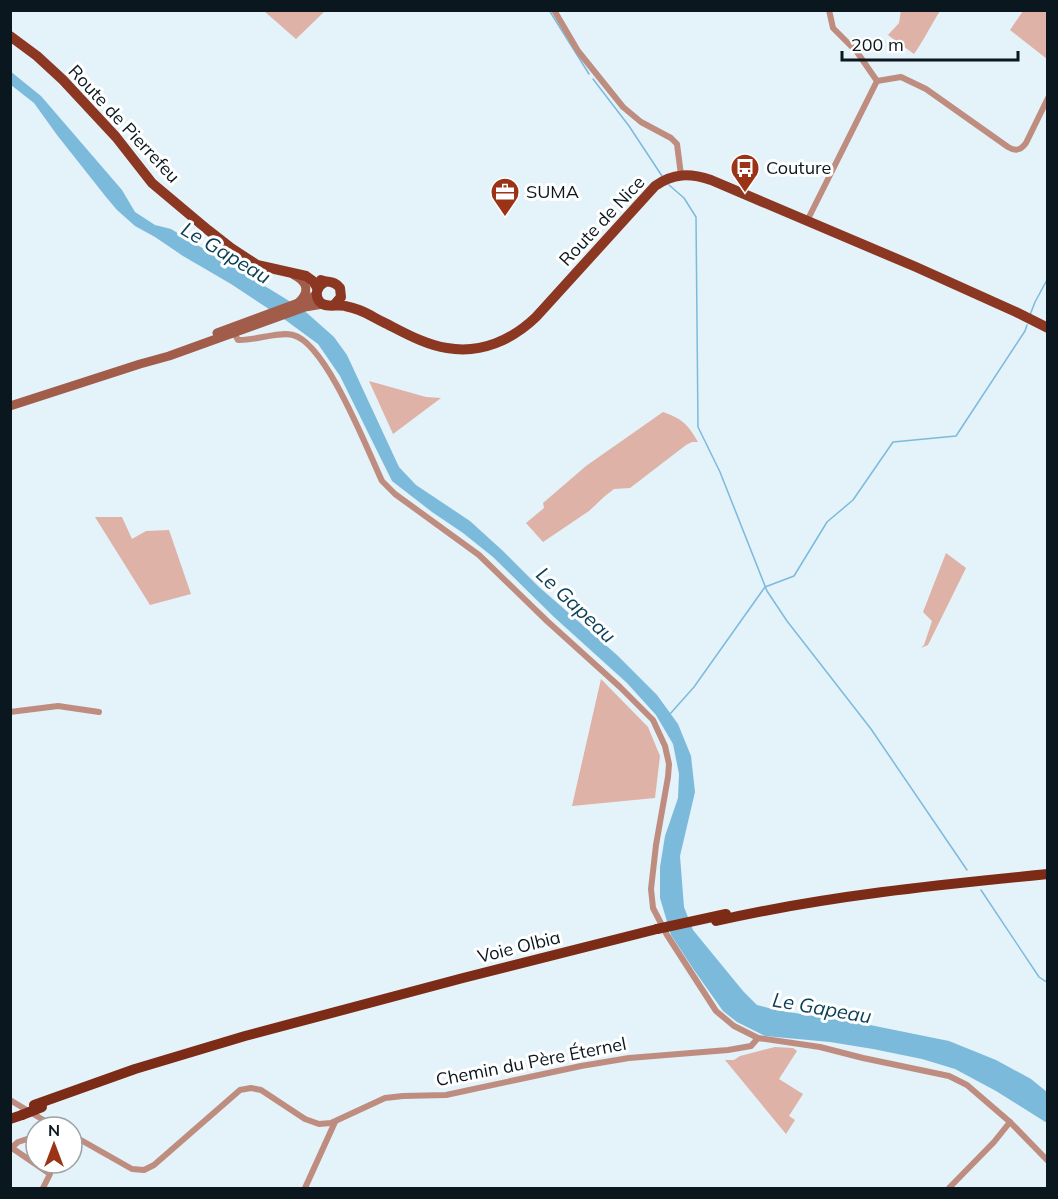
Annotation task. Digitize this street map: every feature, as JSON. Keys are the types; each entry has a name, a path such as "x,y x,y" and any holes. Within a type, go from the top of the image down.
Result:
{"highway":[{"name":"Voie Olbia","path":"15,1114 177,1061 237,1044 658,932 727,916 865,890 1047,867"},
{"name":"Voie Olbia","path":"727,916 861,894 1047,874"}],"main road":[{"name":"Route de Pierrefeu","path":"10,36 37,56 78,97 116,137 152,183 241,255"},
{"path":"681,175 711,180 985,298 1047,328"},
{"name":"Route de Nice","path":"359,310 427,342 448,348 470,349 493,345 527,326 655,186 664,180 681,175"},
{"path":"241,255 257,265 306,276 320,288"},
{"path":"140,364 167,352 301,305 320,288 332,282 340,288 339,300 329,304 319,300 320,288 306,271 241,255"},
{"path":"291,273 303,281 306,288 301,305"},
{"path":"341,294 359,310"},
{"path":"301,305 329,304 359,310"},
{"path":"10,406 169,356 265,318"}],"street":[{"path":"554,10 578,51 623,107 641,122 671,138 677,144 681,175"},
{"path":"829,10 833,28 857,52 877,81"},
{"path":"877,81 902,77 926,88 1015,150 1022,148 1026,143 1047,98"},
{"path":"807,221 877,81"},
{"path":"233,332 238,340 246,341 286,334 295,335 308,343 336,381 382,481 395,494 479,555 652,720 665,746 669,764 651,889 653,908 667,935 716,1011 734,1026 758,1038 820,1047 949,1076 967,1085 1010,1122 1047,1161"},
{"path":"10,712 58,706 99,712"},
{"name":"Chemin du Père Éternel","path":"335,1122 385,1098 446,1095 629,1058 728,1050 751,1046 758,1038"},
{"path":"84,1142 132,1169 144,1170 154,1165 240,1090 251,1088 261,1090 305,1119 319,1124 335,1122"},
{"path":"10,1100 35,1115"},
{"path":"305,1188 335,1122"},
{"path":"948,1188 994,1142 1010,1122"},
{"path":"24,1140 11,1148 50,1174 43,1188"}],"shaded area":[{"path":"901,10 940,11 914,54 888,35 899,23"},
{"path":"264,11 325,11 296,39"},
{"path":"1023,11 1047,11 1047,59 1010,30"},
{"path":"369,381 426,397 441,398 393,434"},
{"path":"663,412 684,422 698,442 686,445 630,488 614,489 589,511 543,542 526,523 544,508 543,503 586,466"},
{"path":"95,517 122,517 132,539 146,531 169,530 191,594 150,605"},
{"path":"946,553 966,568 928,645 921,648 932,621 923,612"},
{"path":"601,679 648,727 660,756 655,798 572,806"},
{"path":"775,1047 793,1048 797,1051 779,1079 803,1094 789,1116 795,1120 786,1134 725,1060 734,1060 740,1056"}],"water":[{"path":"10,71 41,96 122,190 135,212 155,225 171,229 286,299 307,313 334,337 347,355 399,467 416,485 470,521 539,587 617,655 657,695 678,724 691,756 695,792 680,856 684,907 693,930 743,991 757,1005 949,1041 996,1060 1031,1079 1047,1092 1047,1123 955,1069 922,1059 873,1049 830,1042 765,1036 737,1022 723,1011 671,935 660,898 660,867 665,836 678,798 679,774 673,744 656,715 627,683 554,617 493,557 392,481 340,376 318,344 231,284 135,226 106,197 34,103 11,85"}],"waterway":[{"path":"549,10 589,74"},
{"path":"593,79 629,126 662,176"},
{"path":"669,185 684,198 696,217 698,427 720,472 767,591 787,621 871,729 967,870"},
{"path":"1030,315 1048,278"},
{"path":"670,714 694,687 765,587 794,576 827,522 853,500 893,442 956,436 1027,325"},
{"path":"981,890 1039,977 1048,983"}],"place":[{"name":"Couture","path":"745,194"},
{"name":"SUMA","path":"505,218"}],"water label":[{"name":"Le Gapeau","path":"226,253"},
{"name":"Le Gapeau","path":"576,605"},
{"name":"Le Gapeau","path":"822,1008"}]}
